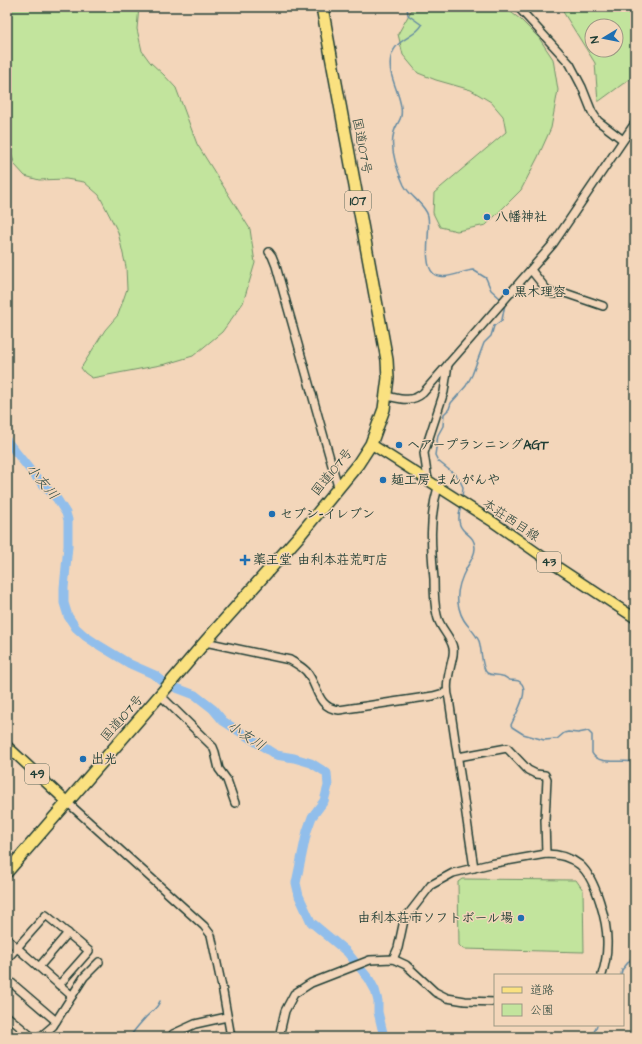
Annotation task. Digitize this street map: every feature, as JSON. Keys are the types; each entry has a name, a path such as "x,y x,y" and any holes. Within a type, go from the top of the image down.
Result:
{"highway":[{"name":"国道107号","path":"7,872 298,536 358,464 371,444 380,422 387,396 387,360 322,7"}],"main road":[{"name":"本荘西目線","path":"371,444 428,480 635,618"},
{"name":"49","path":"7,746 67,802"}],"street":[{"path":"518,7 570,64 582,87 592,112 598,121 623,140"},
{"path":"387,396 408,400 416,399 423,393 531,270 561,233 635,123"},
{"path":"269,252 276,266 338,487"},
{"path":"531,270 547,290 553,294 565,293 603,306"},
{"path":"428,480 424,453 444,392 448,364"},
{"path":"438,487 434,502 431,537 437,616 439,623 452,643 454,650 447,692 474,868"},
{"path":"205,642 285,659 298,665 306,671 321,700 332,709 339,710 382,704 433,696 447,692"},
{"path":"162,693 212,747 215,752 219,769 227,780 235,803"},
{"path":"458,757 507,748 528,770 536,774 545,775 547,779 545,820 546,854"},
{"path":"67,802 204,926 211,935 231,1037"},
{"path":"393,959 398,948 404,920 431,885 453,873 546,854 557,854 573,860 587,873 592,882 605,922 608,945 602,974"},
{"path":"7,959 46,915 89,951 59,985"},
{"path":"39,967 68,933"},
{"path":"7,939 72,996"},
{"path":"279,1037 285,1010 288,1002 294,994 311,983 370,960 393,959 406,965 435,992 447,998 465,1001 494,1002"},
{"path":"40,1037 53,1026 84,977 99,962"},
{"path":"7,979 56,1021"},
{"path":"7,1016 32,1037"},
{"path":"174,1034 195,1024 227,1017"}],"green space":[{"path":"11,7 139,7 137,29 142,51 150,62 176,88 197,144 250,229 255,263 243,303 222,332 193,356 166,364 92,378 81,368 105,330 118,315 127,289 126,267 118,232 99,195 84,182 66,179 39,180 25,176 15,165 7,142 7,43"},
{"path":"418,7 504,7 520,19 539,38 553,59 558,90 551,128 521,190 486,225 457,231 440,227 433,213 434,193 506,132 503,116 491,102 471,90 418,73 403,55 398,34 411,11"},
{"path":"560,7 635,7 635,75 598,102 595,63 592,58 624,58 624,18 584,18 584,45"},
{"name":"由利本荘市ソフトボール場","path":"462,879 576,880 583,890 584,952 463,949 459,945 458,882"}],"waterway":[{"path":"407,7 408,15 422,25 415,33 397,46 391,57 390,64 392,76 400,101 401,112 395,128 392,145 396,166 404,185 424,208 428,216 427,254 428,262 433,273 446,276 473,270 486,278 491,290 501,299"},
{"path":"462,498 463,487 458,477 438,461 435,455 438,435 443,426 444,414 449,409 451,403 466,386 472,375 484,343 491,336 494,326 502,320 505,304"},
{"name":"小友川","path":"7,441 35,476 57,499 66,513 68,520 68,546 64,603 68,616 76,628 85,636 130,664 155,675 166,684 195,695 213,709 223,721 276,755 311,763 327,773 328,786 324,801 312,817 307,831 296,883 299,896 311,922 347,952 369,979 375,990 378,1001 378,1012 384,1037"},
{"path":"461,506 459,523 461,528 472,538 475,551 474,556 464,572 460,582 458,598 459,608 463,618 479,641 485,671 487,673 503,676 510,680 519,681 523,687 523,697 511,725 512,727 523,734 544,740 557,739 564,733 568,732 578,733 588,731 592,735 592,753 595,757 605,761 635,762"},
{"path":"621,974 622,970 635,954"},
{"path":"130,1037 146,1017 156,1008 160,1001"},
{"path":"592,1037 597,1026"}],"place":[{"name":"八幡神社","path":"487,217"},
{"name":"黒木理容","path":"506,292"},
{"name":"ヘアープランニングAGT","path":"399,445"},
{"name":"麺工房 まんがんや","path":"383,480"},
{"name":"セブン-イレブン","path":"272,514"},
{"name":"薬王堂 由利本荘荒町店","path":"245,560"},
{"name":"出光","path":"83,759"},
{"name":"由利本荘市ソフトボール場","path":"521,918"}]}
